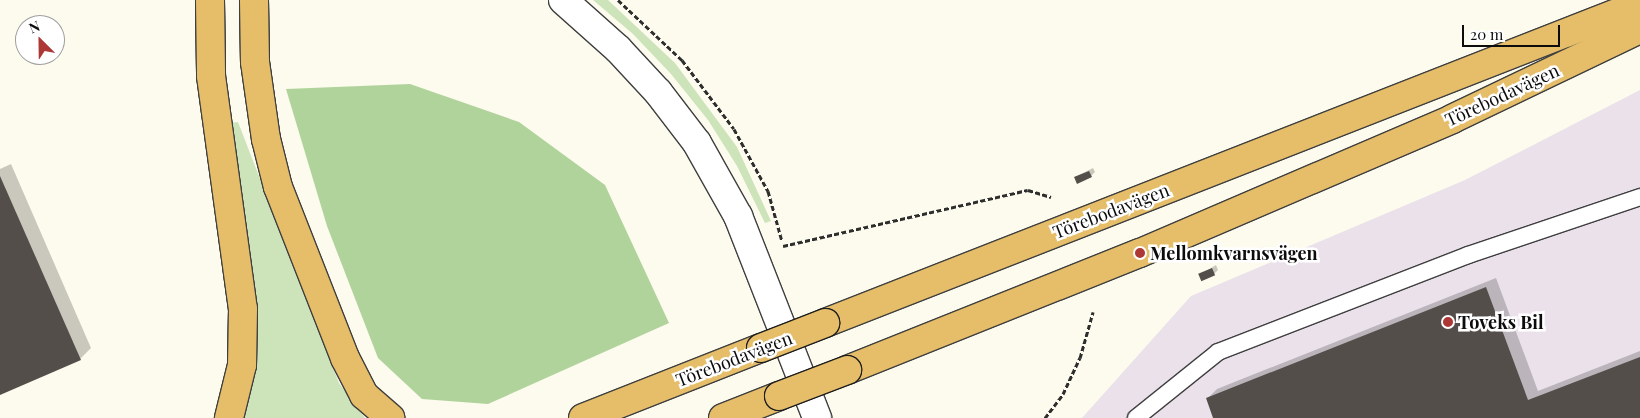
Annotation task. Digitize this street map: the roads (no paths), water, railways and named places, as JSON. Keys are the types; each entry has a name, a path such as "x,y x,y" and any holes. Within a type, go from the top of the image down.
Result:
{"highway":[{"path":"210,0 211,76 243,309 242,365 229,418"},
{"path":"254,0 255,62 266,139 278,187 345,358 364,395 390,418"},
{"name":"Törebodavägen","path":"583,418 1640,4"},
{"name":"Törebodavägen","path":"723,418 1176,238 1452,119 1640,29"}],"street":[{"path":"563,0 618,49 658,92 697,143 738,216 817,418"}],"lane":[{"path":"1136,418 1218,352 1468,255 1640,197"}],"place":[{"name":"Mellomkvarnsvägen","path":"1140,253"},
{"name":"Toveks Bil","path":"1448,322"}]}
